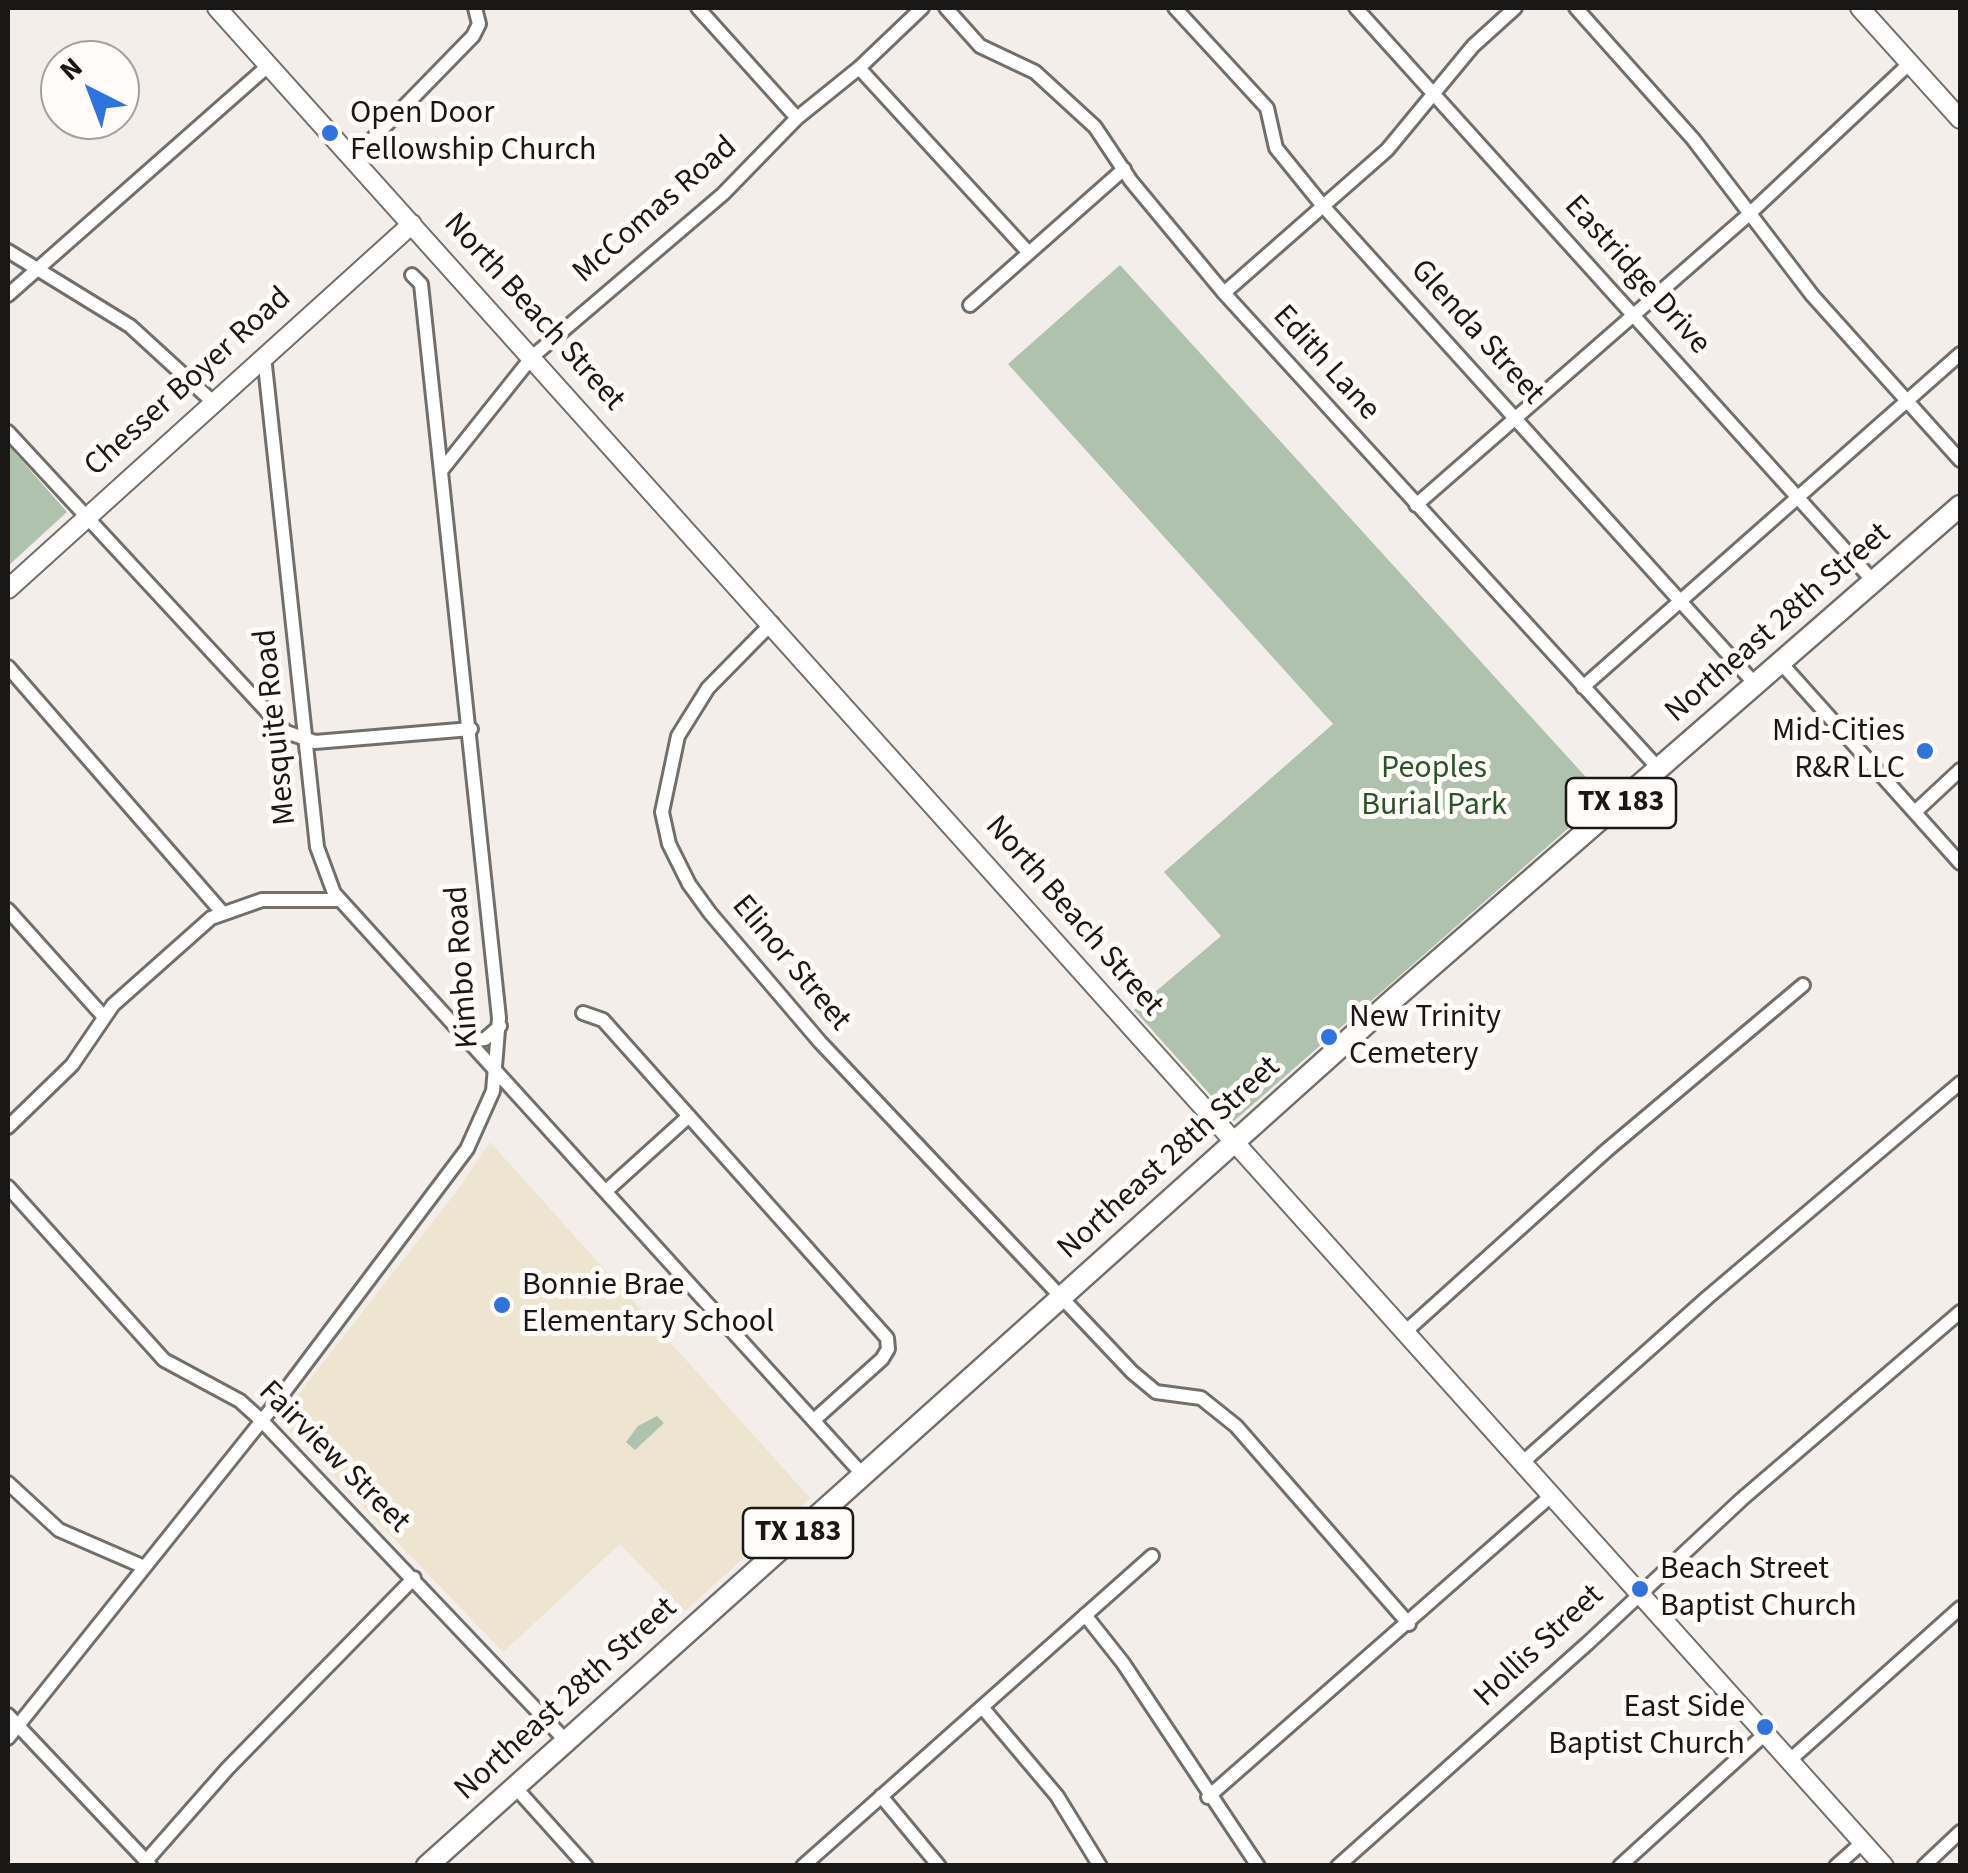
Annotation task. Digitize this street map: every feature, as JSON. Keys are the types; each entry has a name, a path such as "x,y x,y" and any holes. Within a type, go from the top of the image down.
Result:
{"main road":[{"name":"North Beach Street","path":"218,8 1034,914 1122,1022 1406,1331 1884,1866"},
{"path":"1860,8 1960,119"},
{"name":"Chesser Boyer Road","path":"8,588 412,224"},
{"name":"Northeast 28th Street","path":"427,1866 1233,1144 1960,506"}],"street":[{"path":"353,159 473,36 478,24 475,8"},
{"path":"698,8 797,118"},
{"name":"McComas Road","path":"442,471 532,357 723,194 797,118 859,68 922,8"},
{"name":"Edith Lane","path":"946,8 980,46 1036,72 1096,127 1124,169 1224,294 1660,769"},
{"name":"Glenda Street","path":"1175,8 1267,108 1276,148 1323,206 1756,685"},
{"name":"Eastridge Drive","path":"1356,8 1874,582"},
{"path":"1224,294 1386,150 1472,46 1516,8"},
{"path":"1576,8 1693,140 1747,216 1812,296 1960,460"},
{"path":"1416,505 1747,216 1910,63"},
{"path":"8,295 269,65"},
{"path":"859,68 1028,252"},
{"path":"970,305 1124,169"},
{"path":"8,251 130,326 212,402"},
{"name":"Kimbo Road","path":"8,1738 13,1719 261,1420 467,1148 484,1118 496,1073 500,1026 422,284 412,275"},
{"path":"1584,687 1795,496 1960,354"},
{"name":"Mesquite Road","path":"264,356 318,857 338,900 863,1475"},
{"path":"8,432 267,716 286,732 308,741 470,728"},
{"name":"Elinor Street","path":"772,623 708,688 678,736 662,812 669,844 688,884 820,1042 1145,1384 1156,1392 1201,1398 1236,1426 1409,1624"},
{"path":"1782,663 1960,863"},
{"path":"8,667 222,911"},
{"path":"1916,811 1960,770"},
{"path":"8,1126 72,1065 104,1017 222,911 262,900 338,900"},
{"path":"8,910 104,1017"},
{"path":"1406,1331 1607,1150 1803,985"},
{"path":"582,1013 603,1020 887,1338 888,1349 882,1358 814,1420"},
{"path":"465,1042 485,1039 500,1026"},
{"path":"1523,1462 1708,1297 1960,1083"},
{"path":"606,1191 689,1116"},
{"name":"Fairview Street","path":"8,1187 164,1360 240,1401 261,1420 566,1741"},
{"name":"Hollis Street","path":"1338,1866 1640,1592 1960,1312"},
{"path":"8,1483 59,1530 142,1566"},
{"path":"1208,1797 1552,1495"},
{"path":"804,1866 1152,1556"},
{"path":"13,1719 148,1864 228,1768 414,1578"},
{"path":"1790,1760 1960,1608"},
{"path":"1085,1615 1131,1675 1208,1797 1258,1866"},
{"path":"982,1707 1056,1796 1100,1866"},
{"path":"1620,1866 1766,1733"},
{"path":"515,1787 586,1866"},
{"path":"882,1796 938,1866"},
{"path":"1924,1866 1960,1832"},
{"path":"1836,1866 1862,1842"}],"shaded area":[{"name":"Bonnie Brae Elementary School","path":"490,1142 810,1498 685,1611 620,1544 503,1652 279,1419 457,1191"}],"green space":[{"name":"Peoples Burial Park","path":"1120,265 1604,797 1234,1121 1134,1010 1221,936 1164,872 1333,724 1008,364"},
{"path":"8,445 67,512 8,566"},
{"path":"657,1416 664,1423 635,1450 626,1442 638,1426"}],"place":[{"name":"Open Door Fellowship Church","path":"330,133"},
{"name":"Mid-Cities R&R LLC","path":"1925,751"},
{"name":"New Trinity Cemetery","path":"1329,1037"},
{"name":"Bonnie Brae Elementary School","path":"502,1305"},
{"name":"Beach Street Baptist Church","path":"1640,1589"},
{"name":"East Side Baptist Church","path":"1765,1727"}]}
